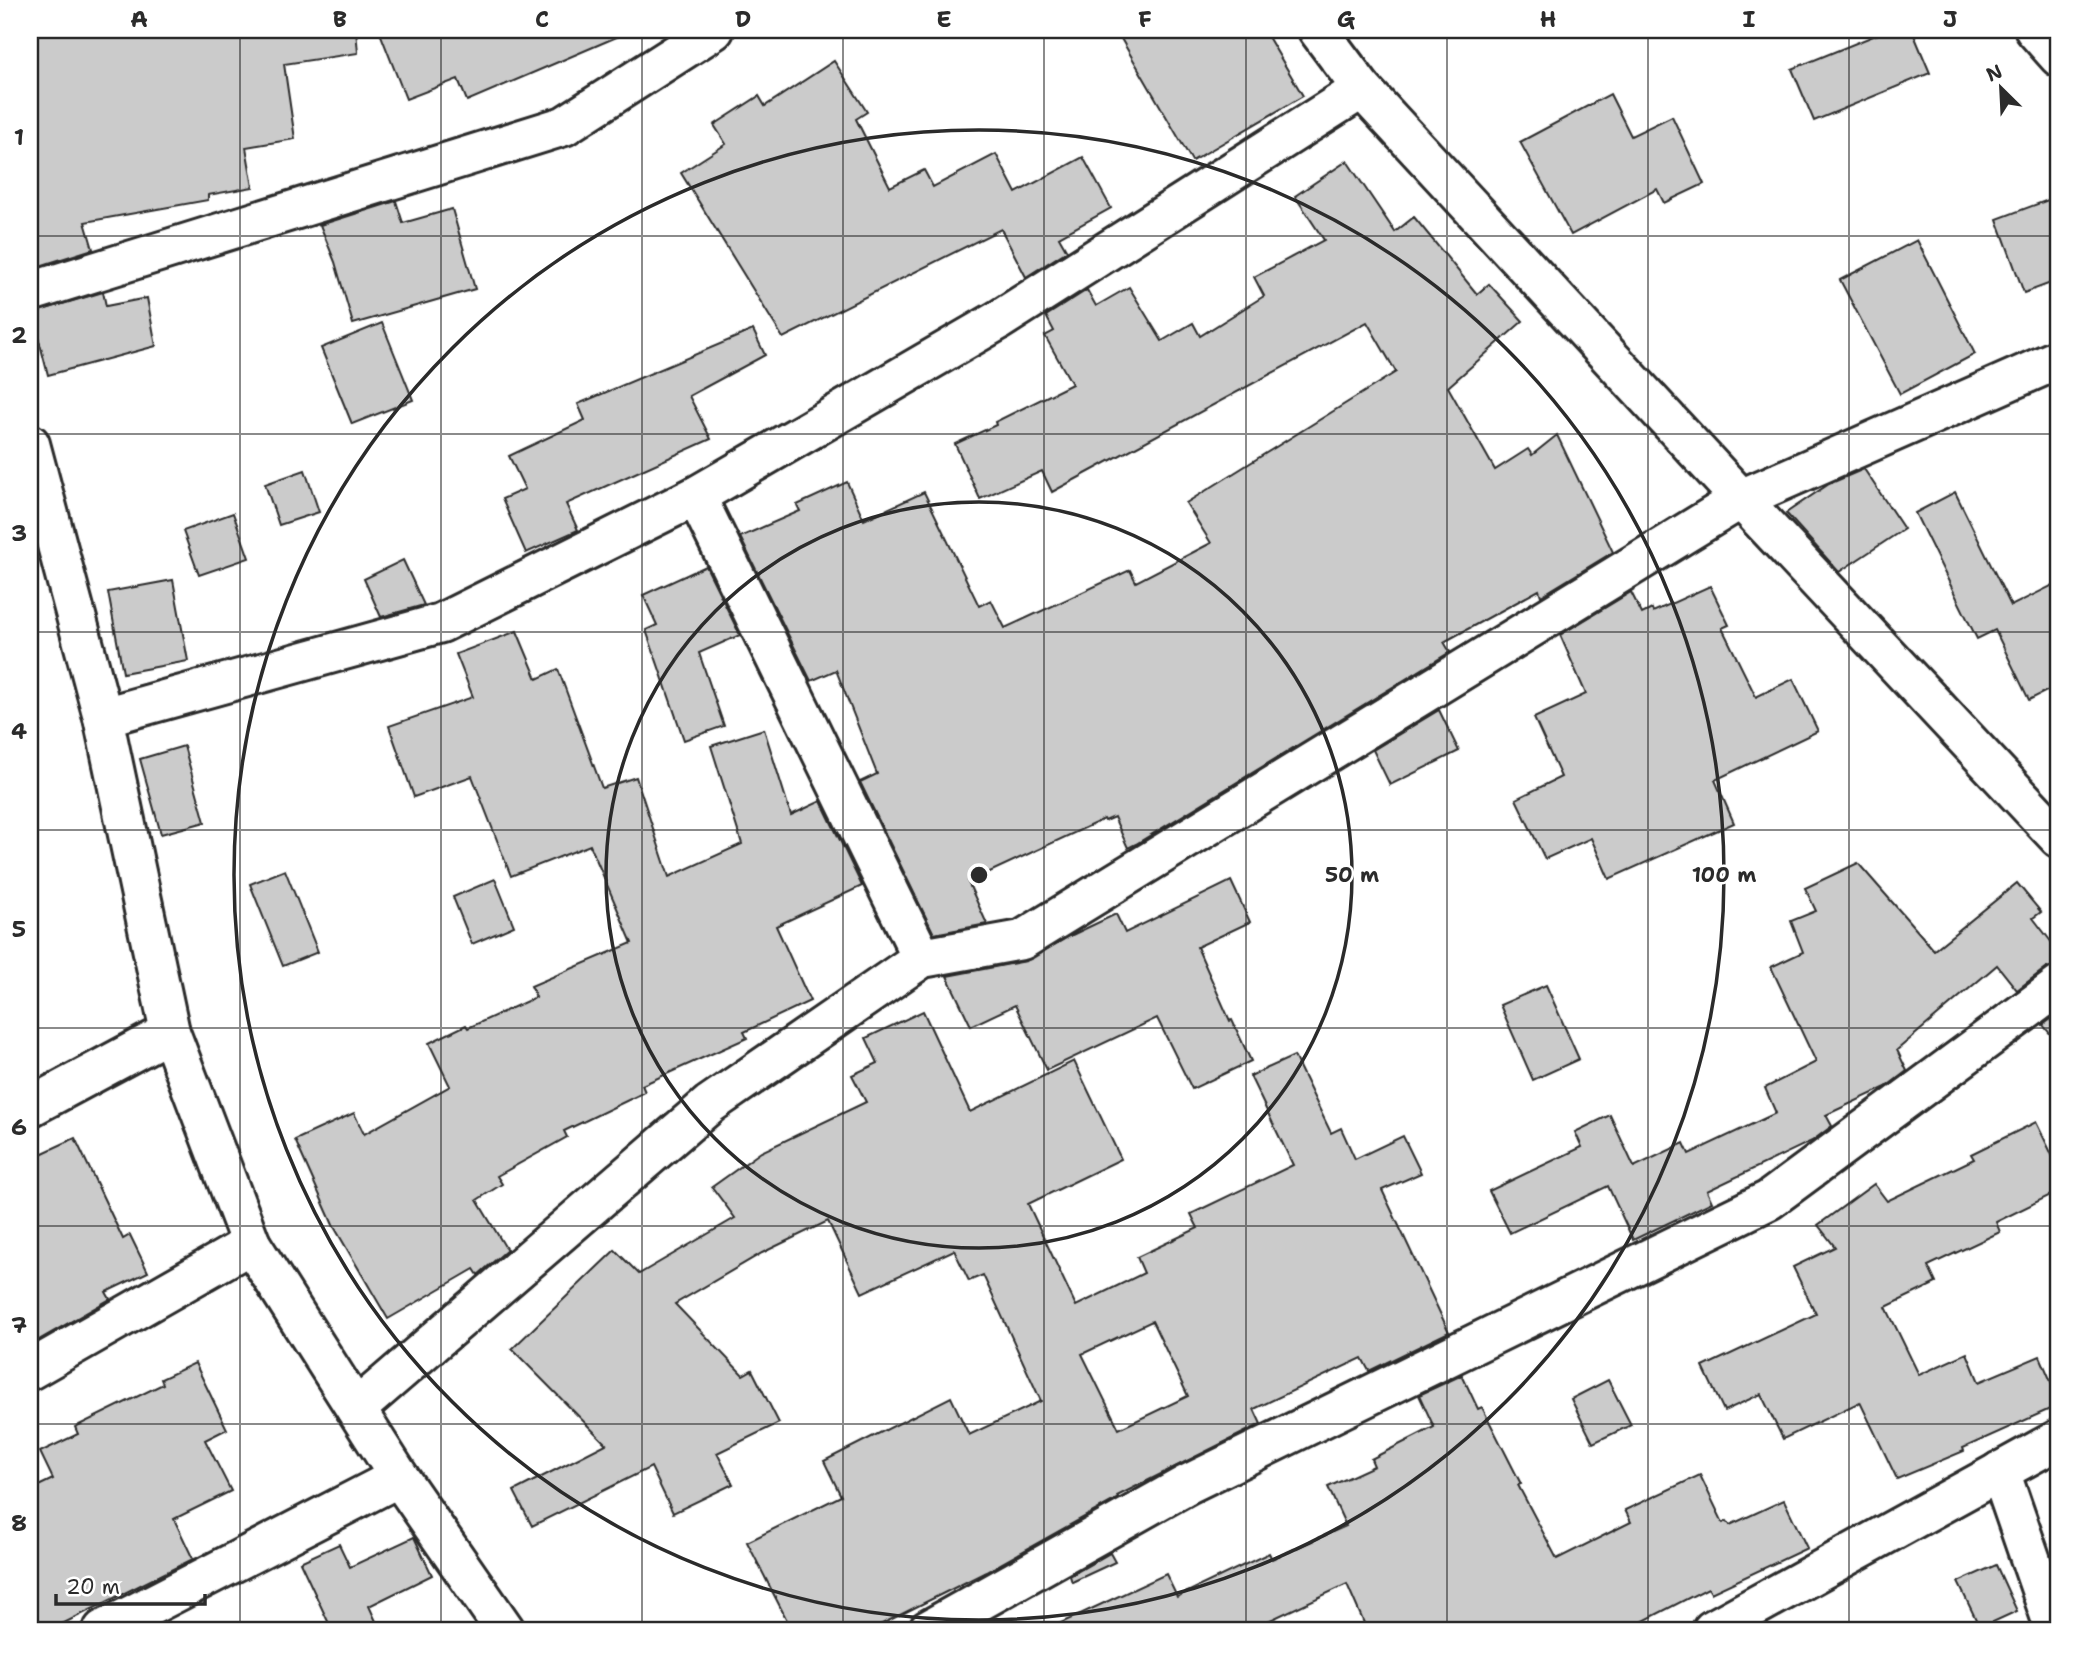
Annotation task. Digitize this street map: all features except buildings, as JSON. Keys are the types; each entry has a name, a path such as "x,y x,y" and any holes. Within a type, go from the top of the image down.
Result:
{"street":[{"path":"30,292 564,126 713,30"},
{"path":"1318,30 1362,89 2059,838"},
{"path":"2035,30 2059,57"},
{"path":"103,717 441,623 696,496 999,320 1362,89"},
{"path":"356,1409 710,1104 922,958 1022,940 1741,499 2059,359"},
{"path":"32,463 103,717 170,1032 251,1244 399,1477 505,1630"},
{"path":"696,496 922,958"},
{"path":"928,1630 1186,1485 1769,1200 2059,986"},
{"path":"30,1107 170,1032"},
{"path":"30,1370 251,1244"},
{"path":"1713,1630 2059,1439"},
{"path":"2000,1471 2055,1630"},
{"path":"103,1630 399,1477"}]}
